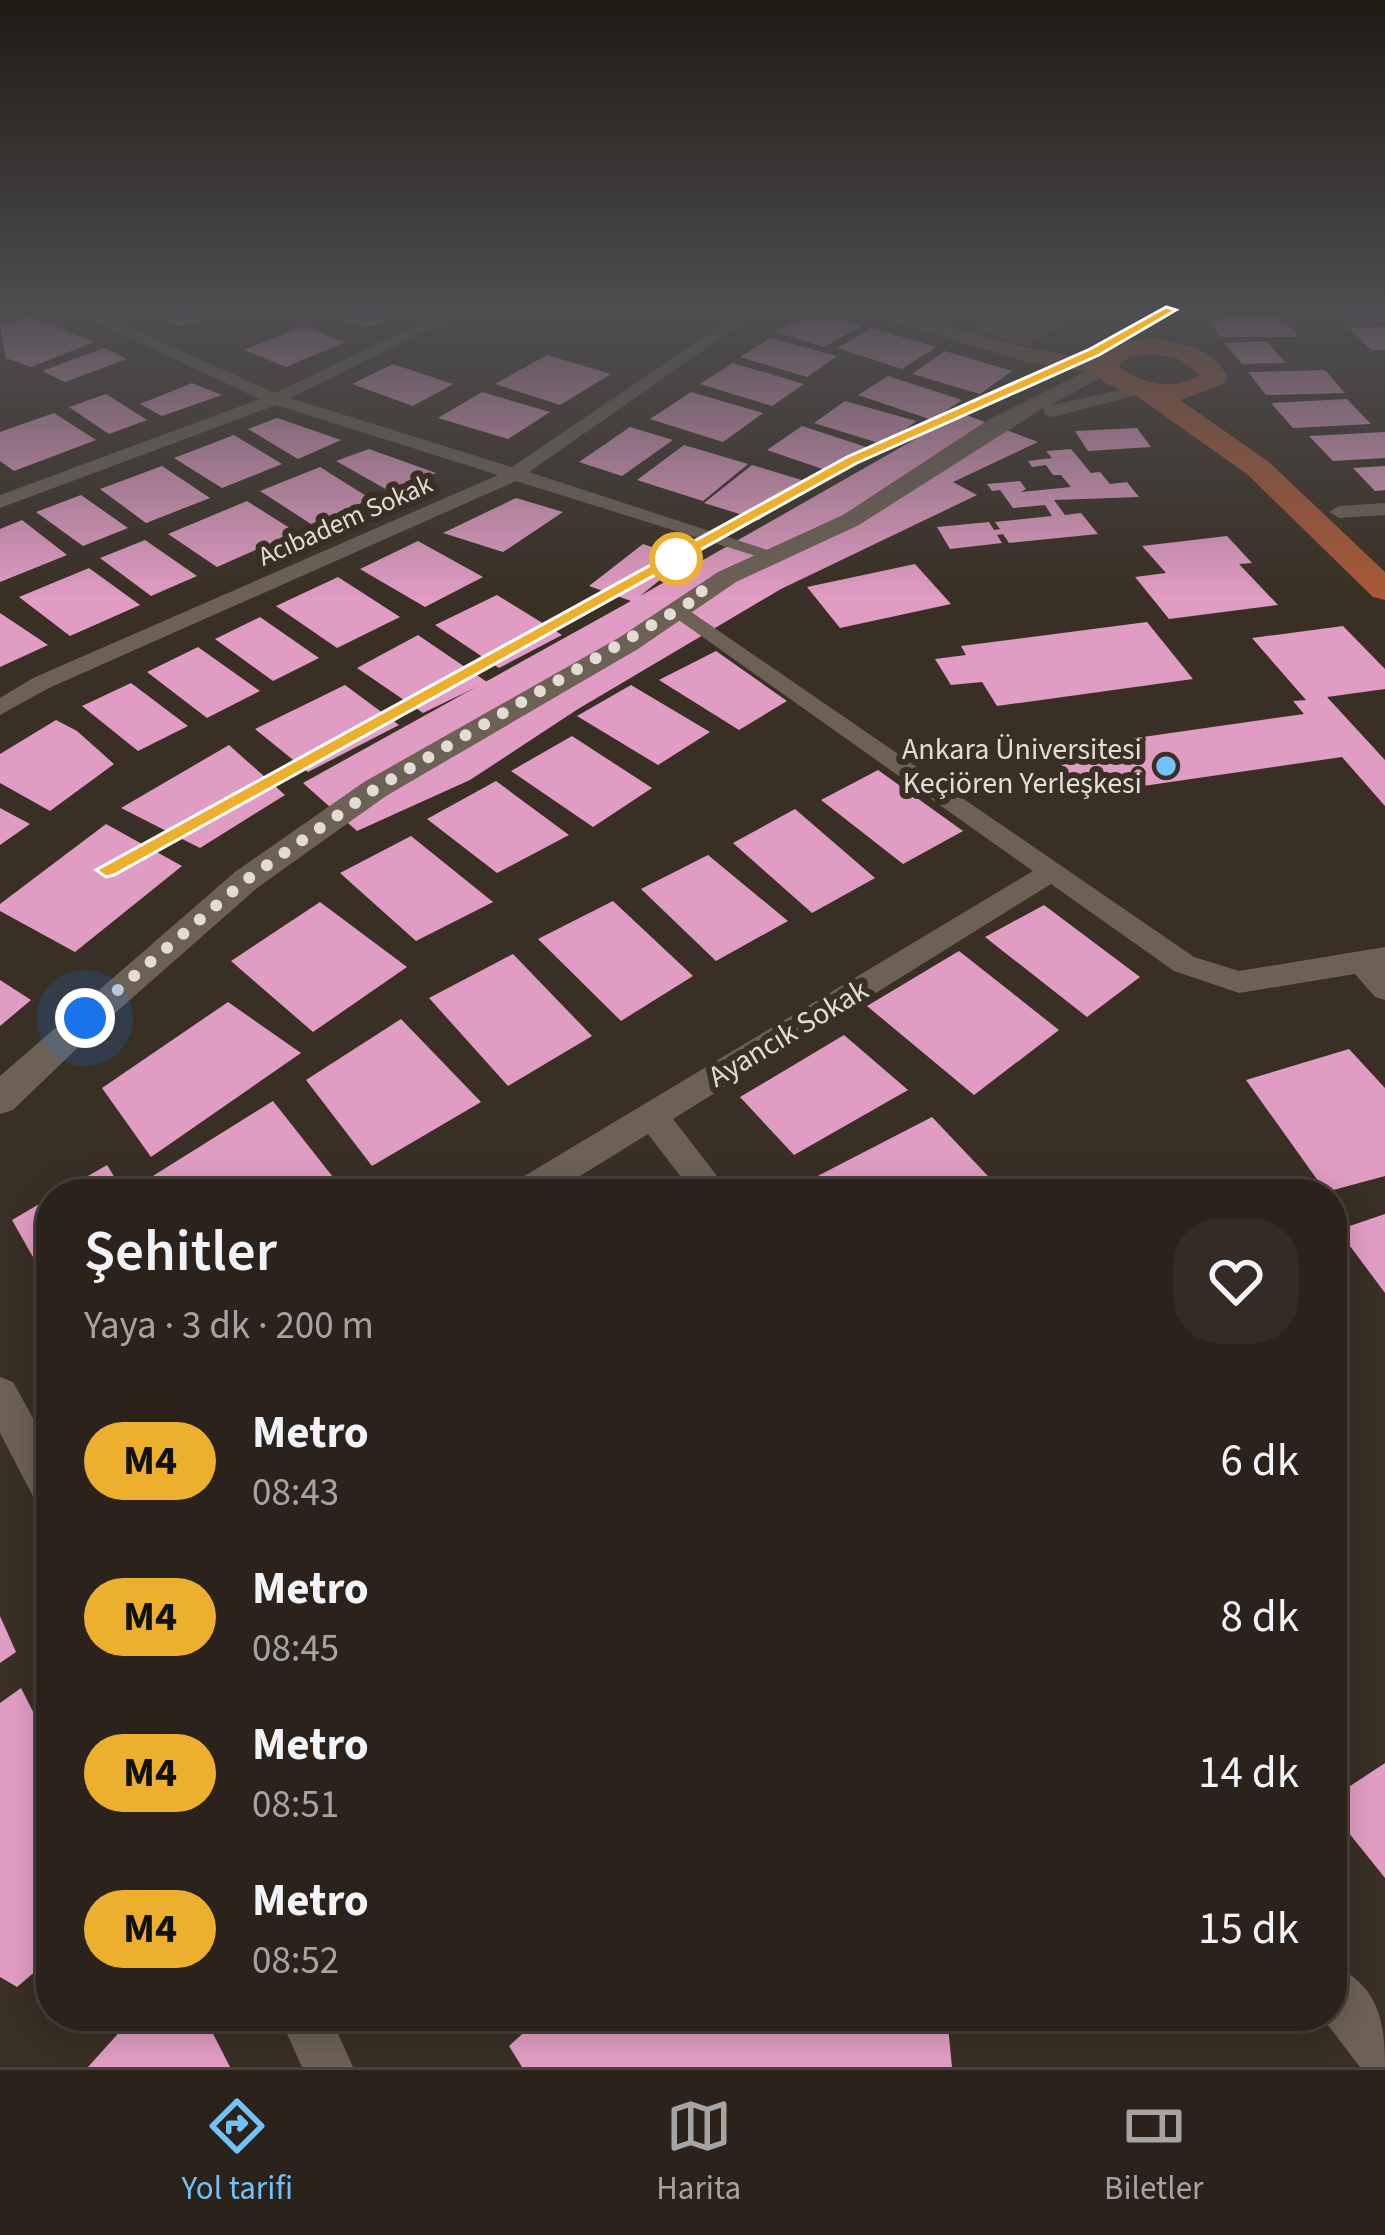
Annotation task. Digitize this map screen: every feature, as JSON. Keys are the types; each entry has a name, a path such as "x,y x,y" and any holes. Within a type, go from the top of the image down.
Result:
{"main road":[{"path":"1171,406 1258,468 1385,590"},
{"path":"1227,406 1385,554"}],"street":[{"path":"0,502 255,406"},
{"path":"298,406 776,556"},
{"name":"Acıbadem Sokak","path":"0,707 41,683 511,476 613,406"},
{"path":"0,1100 85,1018 246,880 375,789 681,610 727,577 851,520 1031,406"},
{"path":"996,425 1077,406"},
{"path":"1339,512 1385,509"},
{"path":"681,610 1184,964 1239,982 1374,961 1385,989"},
{"name":"Ayancık Sokak","path":"549,1179 1053,871"},
{"path":"652,1116 702,1179"},
{"path":"0,1396 36,1460"},
{"path":"1347,2010 1385,2059"},
{"path":"311,2031 328,2067"}],"building":[{"path":"126,406 147,420 109,434 69,407"},
{"path":"145,406 189,406 162,416"},
{"path":"458,406 531,406 550,412 508,439 438,418"},
{"path":"669,406 741,406 763,413 723,442 650,419"},
{"path":"837,406 864,406 916,421 885,445 814,423"},
{"path":"892,406 952,406 932,420"},
{"path":"1274,406 1354,406 1371,424 1293,428"},
{"path":"54,413 96,440 14,471 0,461 0,432"},
{"path":"961,413 1038,442 953,482 977,495 781,589 578,709 470,780 357,831 303,783 631,601 589,586 643,544 686,559 640,596"},
{"path":"277,418 341,440 298,459 248,429"},
{"path":"802,426 872,449 837,474 767,450"},
{"path":"630,427 673,440 622,476 579,462"},
{"path":"1137,428 1151,447 1088,451 1075,431"},
{"path":"1385,432 1385,458 1333,461 1309,436"},
{"path":"234,435 282,464 222,488 174,458"},
{"path":"684,445 748,464 703,501 637,480"},
{"path":"369,449 436,473 391,492 336,461"},
{"path":"1071,449 1091,473 1100,472 1110,484 1127,482 1139,497 1054,500 1065,515 1081,513 1098,534 1009,543 1003,534 997,535 1002,543 950,549 937,527 989,522 994,530 1000,529 995,522 1052,516 1045,505 1013,508 1000,490 992,491 987,484 1020,481 1026,489 1021,492 1071,487 1046,465 1032,467 1028,461 1052,458 1046,451"},
{"path":"752,465 805,481 759,520 704,503"},
{"path":"162,466 210,498 146,523 100,489"},
{"path":"1385,466 1385,490 1375,491 1353,468"},
{"path":"320,467 371,499 311,524 260,491"},
{"path":"81,495 128,528 83,546 36,512"},
{"path":"516,498 563,512 503,552 443,533"},
{"path":"247,501 296,532 217,567 168,534"},
{"path":"22,520 67,555 0,582 0,529"},
{"path":"1227,536 1252,563 1239,564 1278,605 1169,619 1135,577 1166,573 1142,546"},
{"path":"145,540 197,576 151,596 100,558"},
{"path":"418,541 483,577 425,607 360,569"},
{"path":"915,564 951,604 840,628 807,587"},
{"path":"89,568 140,605 70,636 19,597"},
{"path":"338,577 400,617 337,648 276,606"},
{"path":"497,595 562,635 499,668 435,625"},
{"path":"0,613 48,645 0,667"},
{"path":"260,617 319,658 273,681 215,639"},
{"path":"1147,622 1193,679 997,706 982,682 951,685 935,659 966,655 961,646"},
{"path":"1343,626 1385,669 1385,689 1327,697 1385,760 1385,806 1342,757 1081,795 1052,750 1304,714 1293,701 1306,700 1252,638"},
{"path":"418,635 487,682 423,713 357,668"},
{"path":"198,647 260,691 207,718 147,672"},
{"path":"716,651 787,701 739,730 659,680"},
{"path":"131,683 188,726 138,751 82,706"},
{"path":"345,685 399,725 308,772 255,729"},
{"path":"631,685 710,732 658,765 577,716"},
{"path":"56,720 77,731 114,764 50,811 0,783 0,754"},
{"path":"572,736 652,788 593,827 511,771"},
{"path":"229,745 285,795 200,848 121,808"},
{"path":"878,770 963,831 903,864 821,800"},
{"path":"496,781 569,835 497,873 427,819"},
{"path":"0,808 30,824 0,845"},
{"path":"795,809 875,878 812,913 733,843"},
{"path":"106,824 182,866 75,952 0,911 0,904"},
{"path":"411,836 493,902 416,941 340,873"},
{"path":"708,855 788,921 716,961 641,889"},
{"path":"613,901 693,976 621,1021 538,939"},
{"path":"320,902 407,967 313,1032 231,961"},
{"path":"1044,905 1140,977 1087,1017 985,937"},
{"path":"959,951 1059,1030 974,1095 867,1006"},
{"path":"513,954 592,1036 508,1086 429,998"},
{"path":"0,980 31,1000 0,1026"},
{"path":"228,1002 301,1053 151,1157 102,1088"},
{"path":"401,1019 481,1102 372,1166 306,1080"},
{"path":"844,1035 908,1090 794,1155 740,1097"},
{"path":"1349,1049 1385,1088 1385,1176 1347,1186 1347,1179 1317,1179 1246,1080"},
{"path":"273,1101 335,1179 148,1179"},
{"path":"932,1117 991,1179 812,1179"},
{"path":"107,1165 116,1179 83,1179"},
{"path":"36,1206 36,1262 12,1220"},
{"path":"1385,1214 1385,1293 1347,1242 1347,1227"},
{"path":"0,1616 16,1652 0,1663"},
{"path":"21,1688 36,1718 36,1971 17,1987 0,1977 0,1703"},
{"path":"1385,1763 1385,1878 1347,1831 1347,1788"},
{"path":"120,2031 212,2031 230,2067 88,2067"},
{"path":"526,2031 948,2031 952,2067 522,2067 509,2046"}],"metro line":[{"name":"M4","path":"106,870 852,460 969,406"}],"place":[{"name":"Ankara Üniversitesi Keçiören Yerleşkesi","path":"1166,766"}],"route":[{"path":"85,1018 246,880 375,789 629,643 704,594 676,559"}]}
